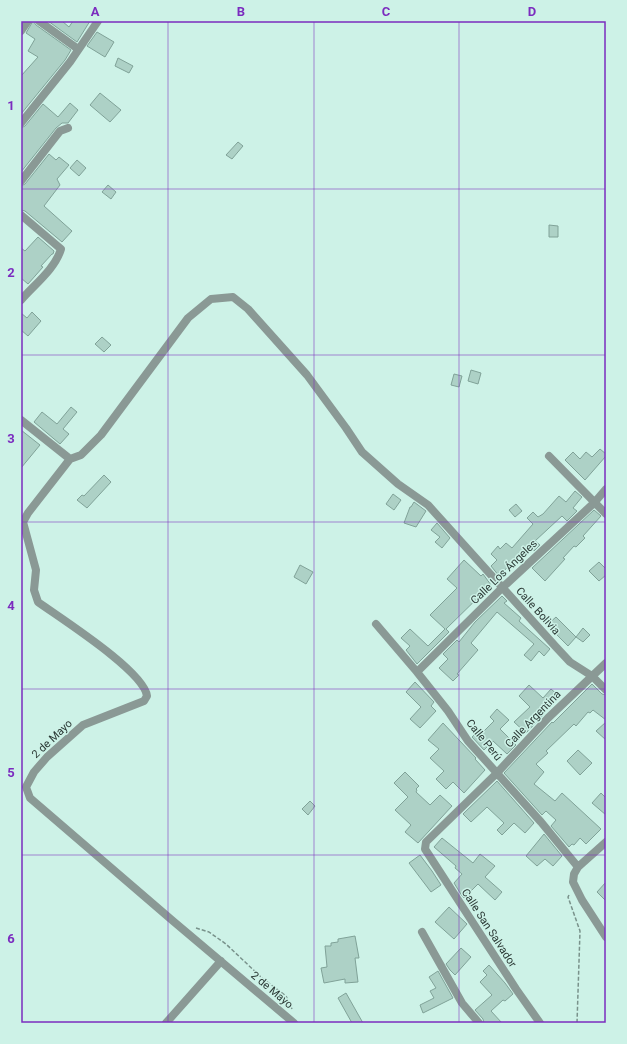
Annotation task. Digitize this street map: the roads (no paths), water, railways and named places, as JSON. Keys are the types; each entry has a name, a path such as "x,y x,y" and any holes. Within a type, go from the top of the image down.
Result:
{"street":[{"path":"21,31 28,21"},
{"path":"39,21 78,49"},
{"path":"21,123 70,62 98,21"},
{"path":"21,181 60,131 68,128"},
{"path":"21,215 61,249 59,257 21,300"},
{"name":"Calle Bolivia","path":"70,459 80,455 101,435 188,318 211,299 233,297 248,309 307,375 362,452 398,484 428,505 570,662 592,676 606,690"},
{"path":"21,420 70,459"},
{"path":"549,456 606,514"},
{"name":"2 de Mayo","path":"70,459 28,513 23,522 36,570 34,590 35,596 38,602 105,648 135,677 146,690 147,696 144,701 83,726 47,757 34,772 26,787 30,798 294,1023"},
{"name":"Calle Los Ángeles","path":"417,672 502,588 594,503 606,488"},
{"name":"Calle Perú","path":"376,624 448,711 468,741 541,822 578,867"},
{"name":"Calle Argentina","path":"426,842 497,773 548,718 606,663"},
{"name":"Calle San Salvador","path":"426,842 425,849 429,857 540,1023"},
{"path":"606,842 578,867 574,874 573,882 582,900 606,936"},
{"path":"422,932 462,1003 479,1023"},
{"path":"166,1023 221,961"}]}
